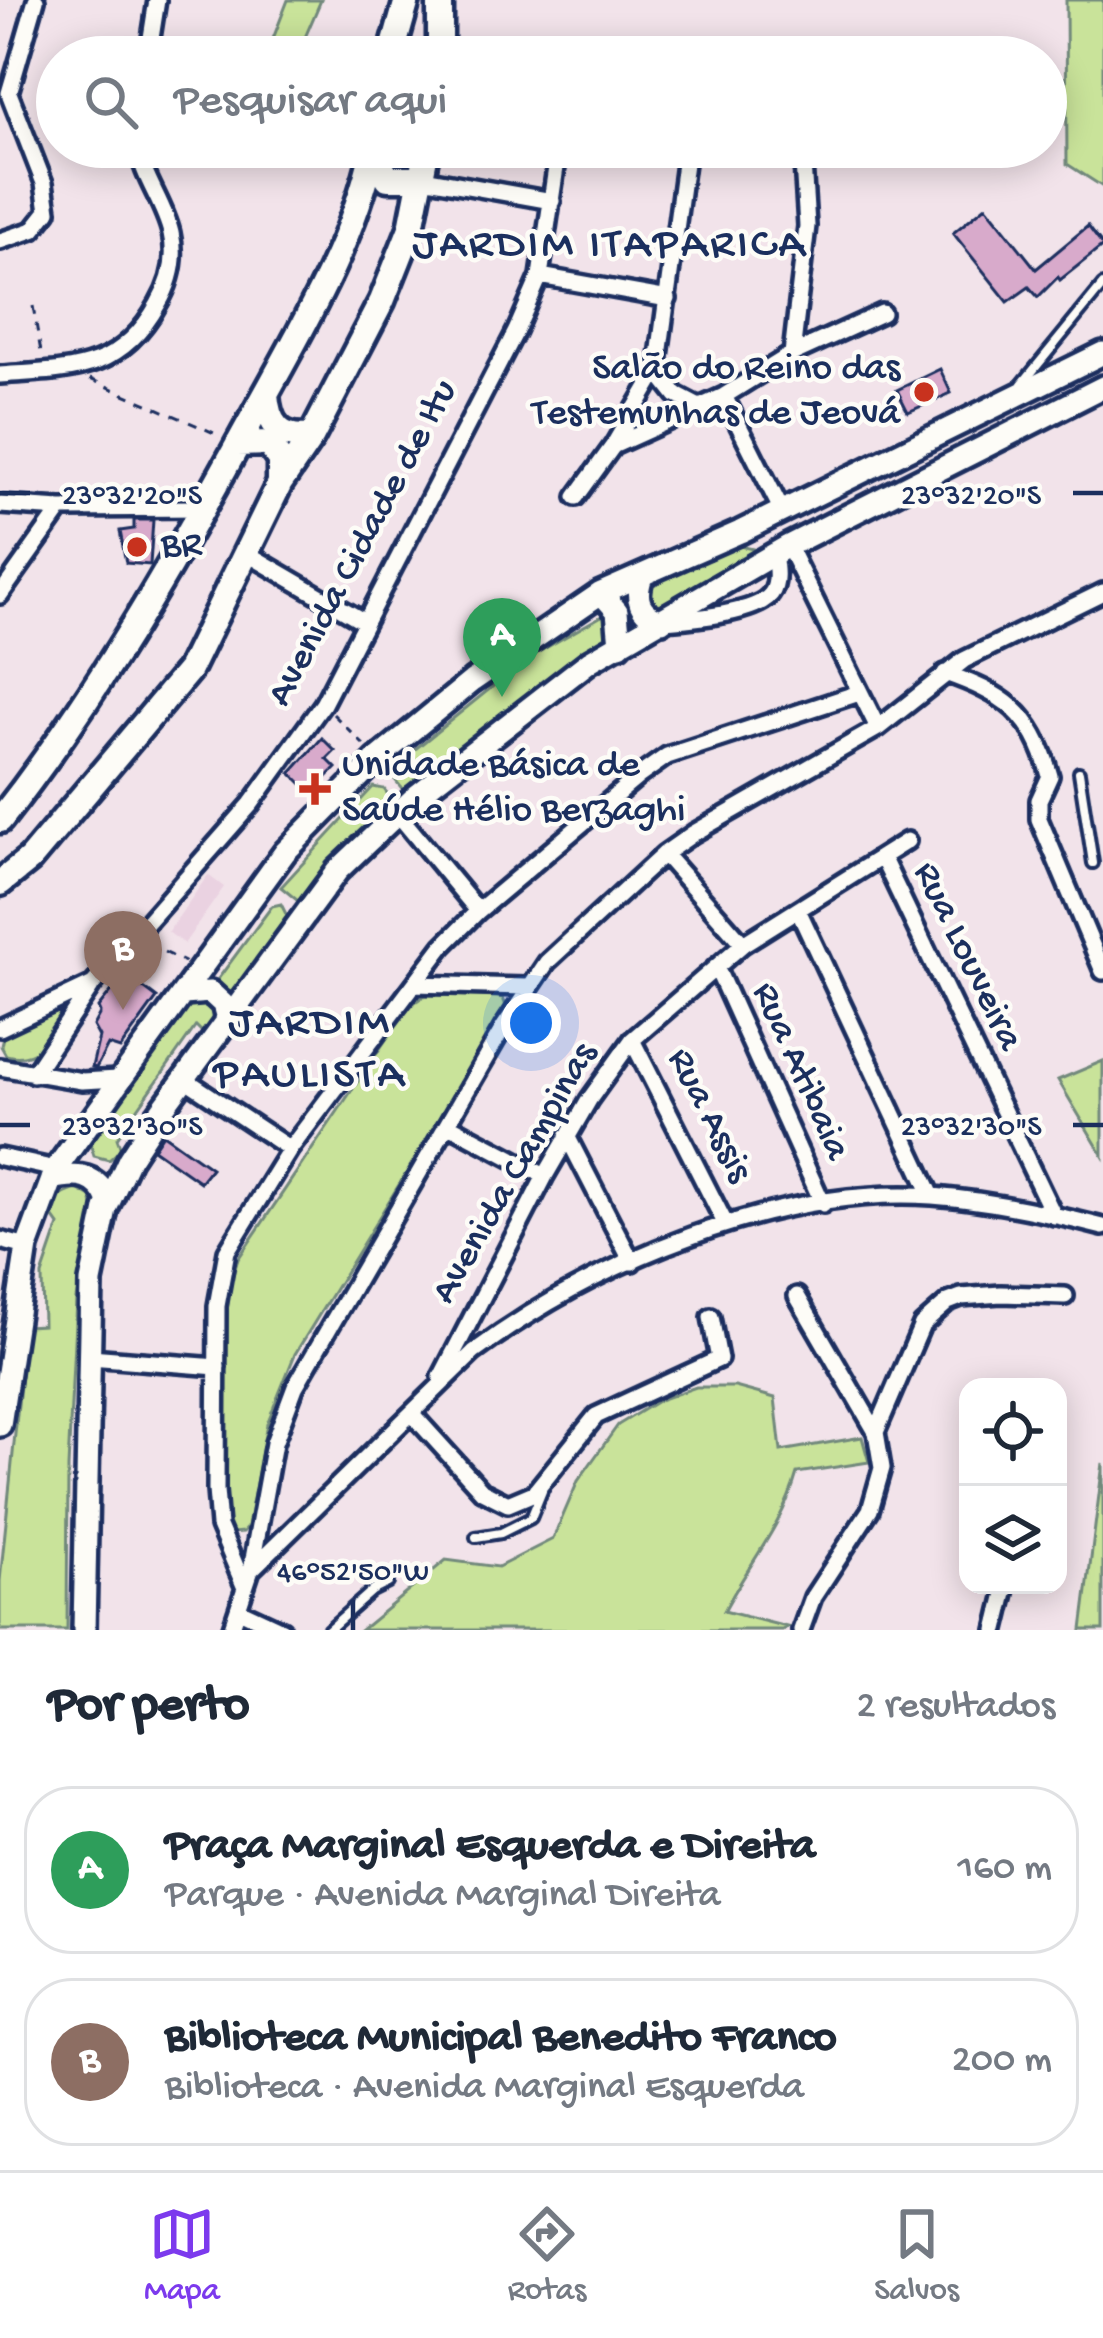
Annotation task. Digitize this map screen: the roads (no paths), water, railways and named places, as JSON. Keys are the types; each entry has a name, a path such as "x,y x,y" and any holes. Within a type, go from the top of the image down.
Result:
{"main road":[{"path":"397,36 407,0"},
{"path":"440,0 440,36"},
{"path":"0,820 52,751 205,508 334,267 370,168"},
{"path":"383,168 388,178 423,178"},
{"path":"0,883 30,859 188,670 280,483 312,436 382,301 402,254 424,168"},
{"path":"0,1425 27,1246 54,1174 285,852 377,759 472,681 601,593 740,532 1103,353"},
{"path":"84,1630 91,1282 109,1202 129,1160 338,871 397,813 557,683 781,550 1103,387"},
{"path":"266,394 271,422 278,431 296,438 312,436"},
{"path":"238,444 268,443 276,452 280,483"},
{"path":"740,532 781,550"},
{"path":"642,576 639,604 650,617 662,621"},
{"path":"601,593 617,611 620,645"},
{"path":"184,994 209,992 223,1004 227,1019"},
{"path":"81,1138 92,1166 105,1169 129,1160"},
{"path":"54,1174 95,1180 109,1202"}],"street":[{"path":"36,0 9,93 36,162"},
{"path":"151,36 157,0"},
{"path":"0,241 33,230 49,211 38,168"},
{"path":"0,375 72,371 114,356 135,339 162,298 174,256 170,231 146,168"},
{"name":"Avenida Cidade de Itu","path":"33,1074 92,984 251,804 323,704 540,276 556,168"},
{"path":"576,497 657,371 685,168"},
{"path":"792,354 807,226 803,168"},
{"path":"423,178 552,201"},
{"path":"540,276 668,299"},
{"path":"613,446 724,396 792,354 882,313"},
{"path":"657,371 676,395 699,406"},
{"path":"724,396 782,511"},
{"path":"0,505 205,508"},
{"path":"0,595 62,509"},
{"path":"662,621 729,612 767,598 775,587 781,550"},
{"path":"781,550 878,728"},
{"path":"248,554 363,621"},
{"path":"231,1630 250,1570 274,1443 295,1387 527,987 547,962 664,854 694,833 878,728 945,673 1007,636 1103,592"},
{"path":"945,673 1000,695 1028,722 1050,776 1039,800 1039,819 1103,970"},
{"path":"244,1588 219,1526 217,1306 227,1251 290,1149 442,946 640,775 668,757 859,693"},
{"path":"397,813 478,911"},
{"name":"Avenida Campinas","path":"436,1388 544,1176 632,1040 743,944 908,841"},
{"path":"664,854 743,944"},
{"name":"Rua Louveira","path":"882,857 1054,1216"},
{"path":"798,910 932,1196"},
{"name":"Rua Atibaia","path":"716,967 823,1204"},
{"name":"Avenida Cidade de Itu","path":"0,1028 92,984"},
{"path":"415,984 527,987"},
{"name":"Rua Assis","path":"632,1040 725,1223"},
{"path":"0,1067 82,1081 118,1079"},
{"path":"186,1080 290,1149"},
{"path":"82,1081 102,1104"},
{"path":"448,1125 544,1176"},
{"path":"567,1136 632,1262"},
{"path":"0,1157 54,1174"},
{"path":"250,1570 474,1352 512,1324 632,1262 725,1223 823,1204 932,1196 1103,1227"},
{"path":"0,1240 27,1246"},
{"path":"876,1432 922,1325 948,1302 986,1294 1065,1296"},
{"path":"797,1296 876,1432 882,1468 870,1510 813,1597 801,1630"},
{"path":"413,1415 482,1491 499,1502 519,1502 545,1479 596,1416 719,1359 711,1317"},
{"path":"90,1357 217,1367"},
{"path":"997,1630 1004,1594"},
{"path":"239,1610 282,1630"}],"lane":[{"path":"1009,399 1103,285"},
{"path":"1078,772 1094,863"},
{"path":"476,1537 501,1534 531,1518 539,1507 545,1479"},
{"path":"328,1630 388,1582"}],"place":[{"name":"Salão do Reino das Testemunhas de Jeová","path":"924,392"},
{"name":"BR","path":"137,547"},
{"name":"Praça Marginal Esquerda e Direita","path":"502,697"},
{"name":"Unidade Básica de Saúde Hélio Berzaghi","path":"315,789"},
{"name":"Biblioteca Municipal Benedito Franco","path":"123,1010"}],"district":[{"name":"JARDIM ITAPARICA","path":"610,246"},
{"name":"JARDIM PAULISTA","path":"310,1050"}]}
